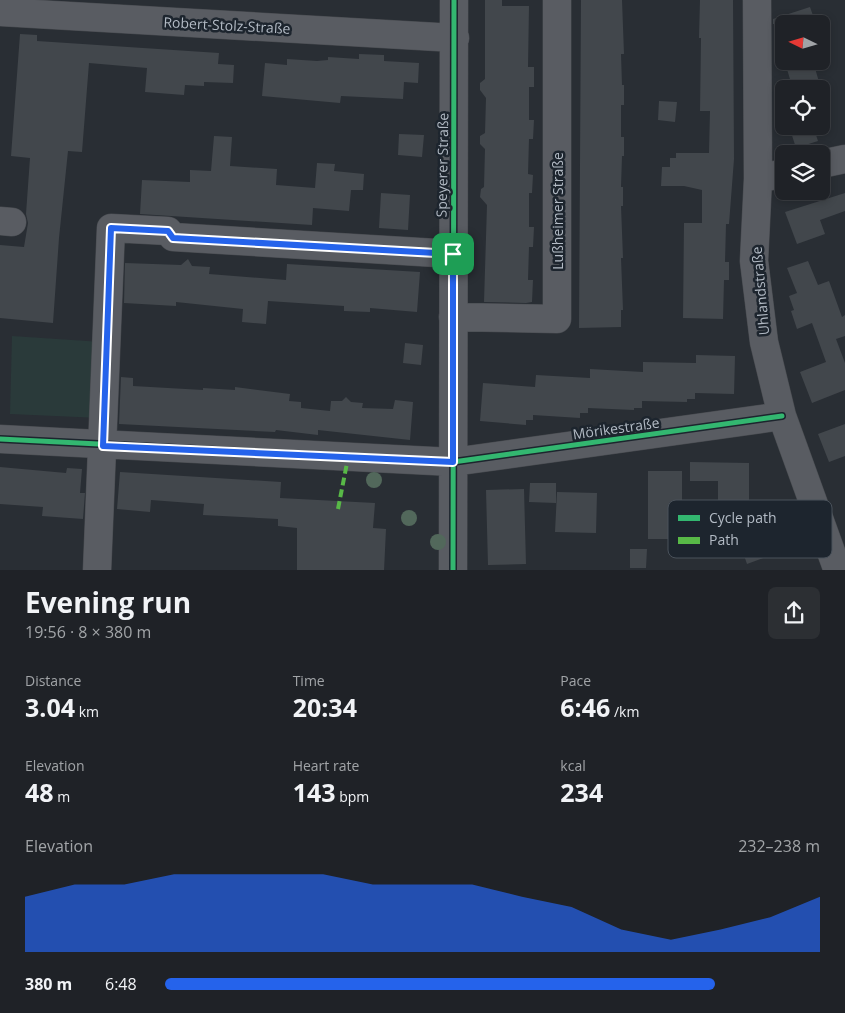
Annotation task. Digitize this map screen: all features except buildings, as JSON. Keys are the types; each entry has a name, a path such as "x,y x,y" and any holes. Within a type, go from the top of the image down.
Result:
{"street":[{"name":"Speyerer Straße","path":"453,570 454,0"},
{"name":"Lußheimer Straße","path":"453,317 557,318 557,0"},
{"name":"Uhlandstraße","path":"757,0 771,176 754,260 764,342 782,416 813,500"},
{"name":"Robert-Stolz-Straße","path":"0,12 104,9 455,38"},
{"path":"830,162 845,159"},
{"path":"97,570 111,228 168,231 173,238 453,254"},
{"name":"Mörikestraße","path":"0,439 103,446 453,462 782,416"},
{"name":"Uhlandstraße","path":"832,554 838,570"}],"shaded area":[{"path":"12,336 102,342 100,418 10,414"}],"marked path":[{"path":"338,509 348,458"}],"cycle path":[{"path":"453,570 454,0"},
{"path":"0,439 453,462 782,416"}],"route":[{"path":"111,228 168,231 173,238 453,254 453,462 103,446 111,228"}]}
